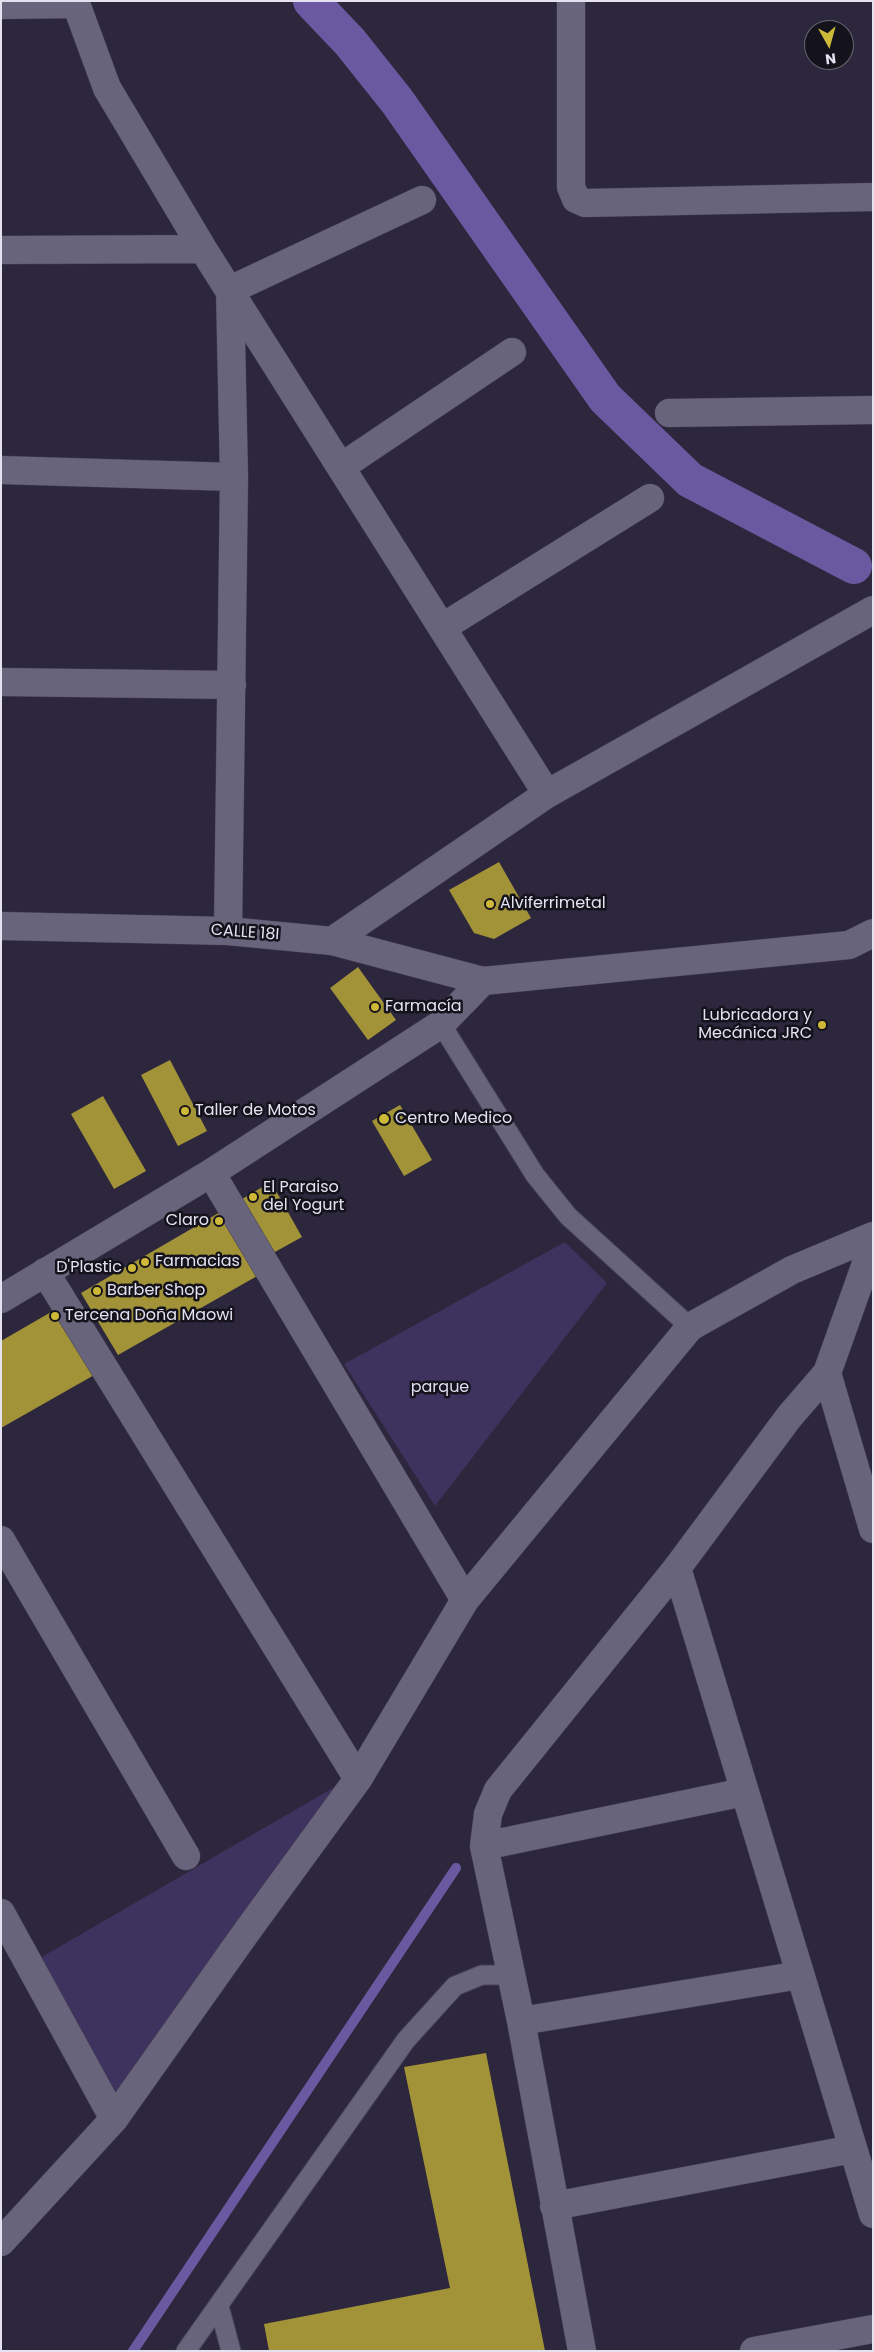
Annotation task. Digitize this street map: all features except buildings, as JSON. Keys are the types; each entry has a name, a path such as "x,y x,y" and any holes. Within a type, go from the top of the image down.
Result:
{"street":[{"path":"571,1 571,187 576,199 585,204 873,197"},
{"path":"1,5 75,3 107,88 204,249 444,627 547,794"},
{"path":"230,290 422,200"},
{"path":"1,250 204,249"},
{"path":"228,931 234,477 230,290"},
{"path":"341,467 512,352"},
{"path":"670,413 873,410"},
{"path":"1,470 234,477"},
{"path":"444,627 650,498"},
{"path":"332,941 547,794 873,610"},
{"path":"1,682 232,685"},
{"name":"CALLE 18I","path":"1,926 228,931 332,941 483,981"},
{"path":"1,1299 211,1172 441,1024 483,981 850,945 873,934"},
{"path":"211,1172 465,1600"},
{"path":"1,2242 114,2119 245,1934 358,1780 465,1600 690,1326 792,1270 873,1236"},
{"path":"582,2351 521,2021 484,1846 488,1814 498,1790 677,1568 789,1417 827,1374 873,1244"},
{"path":"45,1272 358,1780"},
{"path":"827,1374 868,1493 873,1529"},
{"path":"1,1540 186,1856"},
{"path":"677,1568 873,2214"},
{"path":"484,1846 744,1792"},
{"path":"1,1912 114,2119"},
{"path":"521,2021 800,1975"},
{"path":"554,2206 853,2149"},
{"path":"754,2351 873,2329"}],"lane":[{"path":"441,1024 535,1175 568,1216 690,1326"},
{"path":"186,2351 406,2040 455,1986 482,1975 511,1975"},
{"path":"219,2306 231,2351"}],"green space":[{"name":"parque","path":"565,1242 607,1283 435,1506 344,1364"},
{"path":"350,1778 115,2098 40,1958"}],"waterway":[{"path":"311,1 350,42 397,101 605,398 690,480 854,566"},
{"path":"133,2351 456,1868"}],"place":[{"name":"Alviferrimetal","path":"490,904"},
{"name":"Farmacía","path":"375,1007"},
{"name":"Lubricadora y Mecánica JRC","path":"822,1025"},
{"name":"Taller de Motos","path":"185,1111"},
{"name":"Centro Medico","path":"384,1119"},
{"name":"El Paraiso del Yogurt","path":"253,1197"},
{"name":"Claro","path":"219,1221"},
{"name":"Farmacias","path":"145,1262"},
{"name":"D'Plastic","path":"132,1268"},
{"name":"Barber Shop","path":"97,1291"},
{"name":"Tercena Doña Maowi","path":"55,1316"}]}
